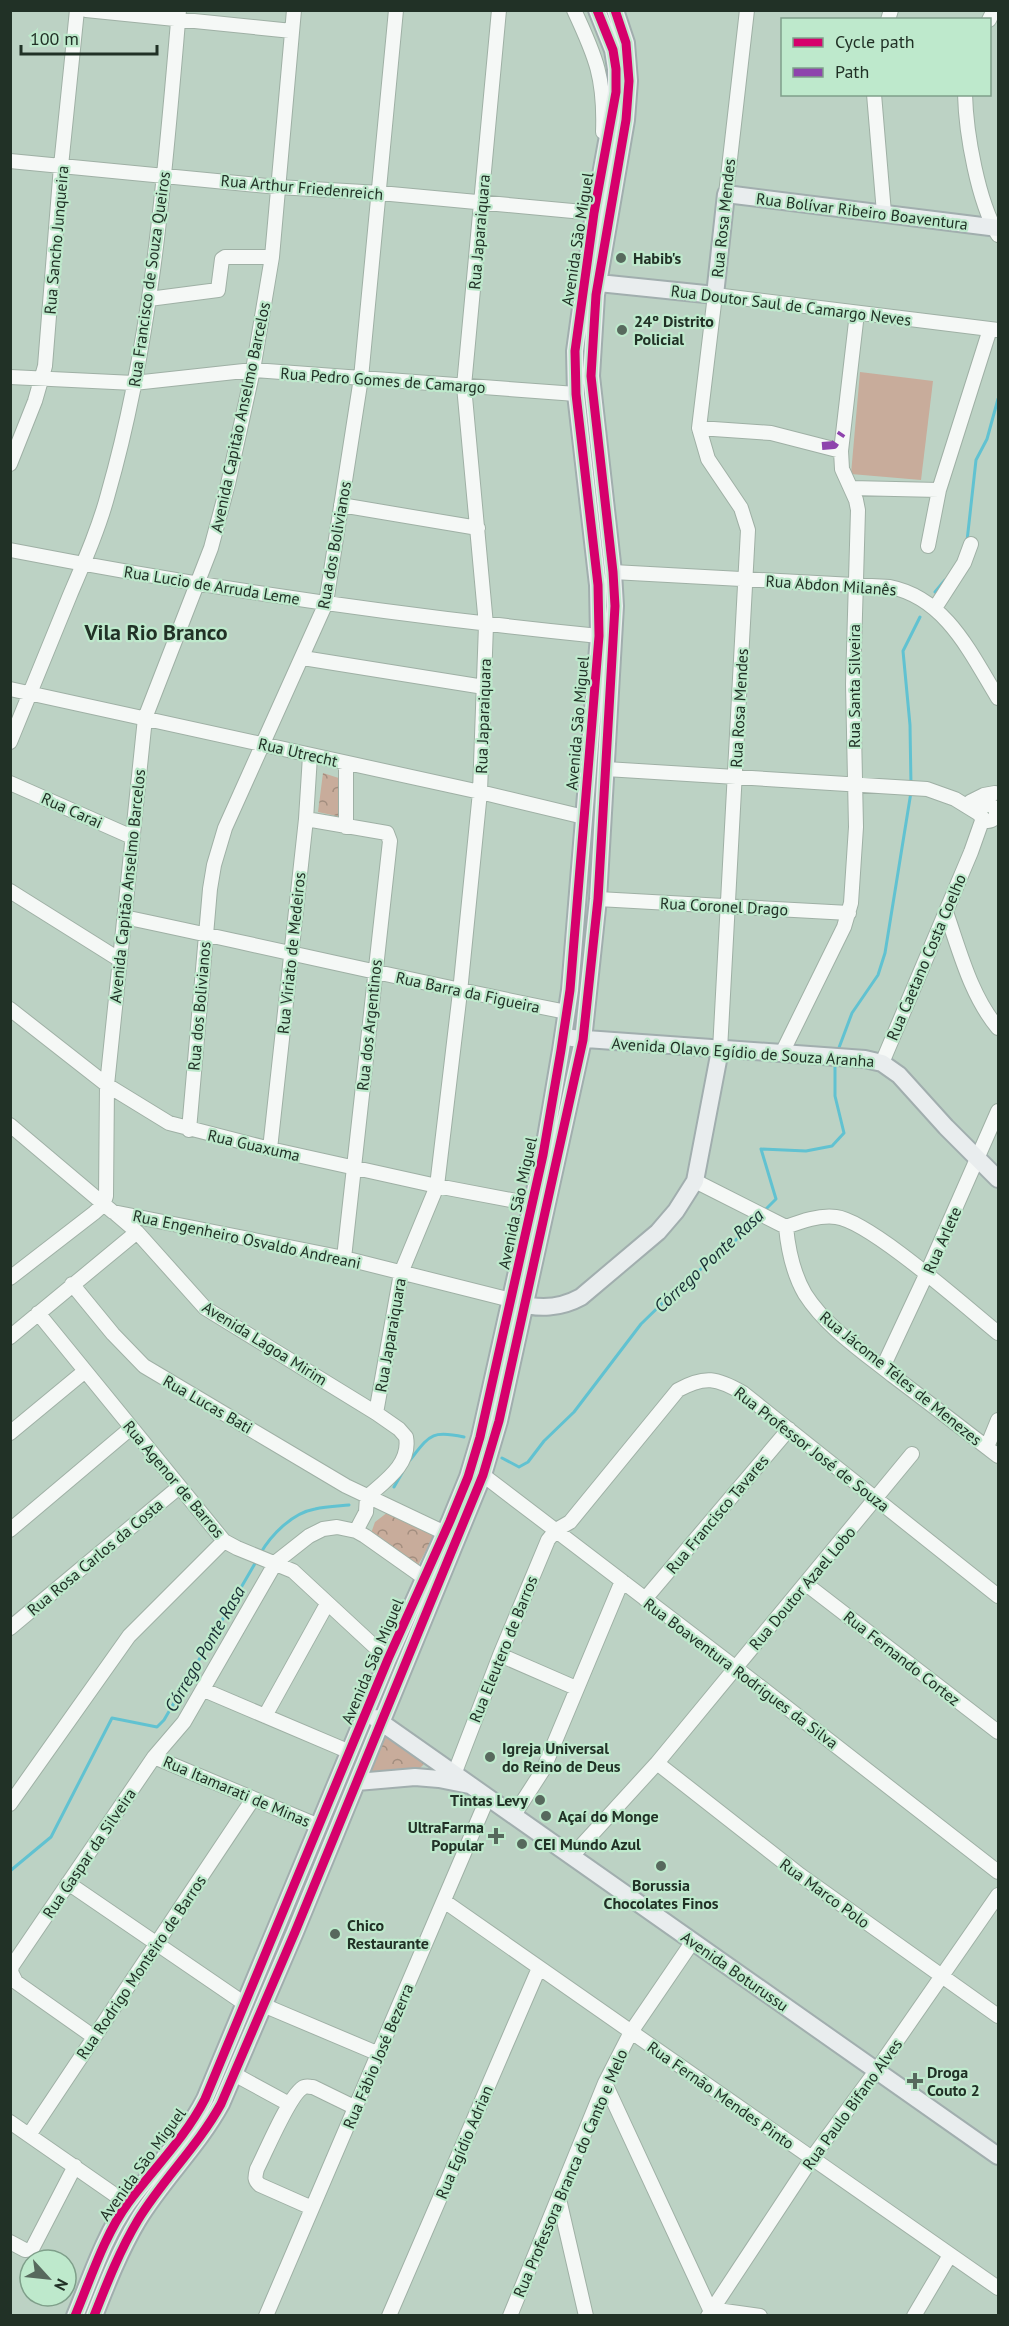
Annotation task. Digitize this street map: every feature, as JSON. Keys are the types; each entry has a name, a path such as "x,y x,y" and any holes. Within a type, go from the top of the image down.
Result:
{"main road":[{"name":"Avenida São Miguel","path":"75,2316 108,2236 128,2204 178,2143 198,2114 388,1659 468,1477 518,1303 583,1040 598,899 615,606 591,376 590,282 594,213 616,92 616,69 613,50 597,10"},
{"name":"Avenida São Miguel","path":"94,2316 114,2267 138,2220 208,2127 234,2074 439,1584 483,1475 497,1429 532,1204 545,1143 570,990 599,636 595,547 576,394 575,351 626,120 629,81 626,43 615,10"},
{"name":"Rua Bolívar Ribeiro Boaventura","path":"726,194 884,213 997,230"},
{"name":"Rua Rosa Mendes","path":"715,295 726,194"},
{"name":"Rua Doutor Saul de Camargo Neves","path":"590,282 715,295"},
{"path":"595,547 602,569 606,572 613,572"},
{"path":"570,990 570,1035 573,1039 583,1040"},
{"name":"Avenida Olavo Egídio de Souza Aranha","path":"583,1040 840,1057 882,1063 898,1075 977,1160 999,1179"},
{"name":"Rua Rosa Mendes","path":"518,1303 547,1307 573,1302 589,1292 657,1232 676,1211 695,1181 720,1050"},
{"name":"Avenida Boturussu","path":"366,1713 383,1721 999,2156"},
{"path":"415,1777 426,1765 425,1751"},
{"path":"343,1768 351,1779 357,1782"},
{"name":"Avenida Boturussu","path":"357,1782 415,1777 472,1785"}],"street":[{"name":"Rua Sancho Junqueira","path":"10,465 43,378 77,10"},
{"path":"86,10 179,15 292,31"},
{"name":"Avenida Capitão Anselmo Barcelos","path":"108,1208 107,1085 145,718 199,583 221,515 253,370 272,257 294,10"},
{"name":"Rua dos Bolivianos","path":"189,1130 205,935 210,889 218,849 225,828 326,603 361,378 396,10"},
{"name":"Rua Japaraiquara","path":"376,1413 401,1273 437,1186 460,992 480,792 486,625 464,386 499,10"},
{"name":"Avenida São Miguel","path":"574,10 594,54 601,78 604,97 605,162"},
{"name":"Rua Rosa Mendes","path":"726,194 747,10"},
{"name":"Rua Francisco de Souza Queiros","path":"10,742 83,564 108,496 134,383 149,299 165,174 179,15"},
{"path":"874,96 884,213"},
{"path":"964,96 975,166 997,230"},
{"name":"Rua Arthur Friedenreich","path":"10,161 165,174 278,187 380,193 594,213"},
{"path":"149,299 218,290 225,257 272,257"},
{"name":"Rua Rosa Mendes","path":"715,295 699,428 708,459 741,508 748,530 720,1050"},
{"name":"Rua Doutor Saul de Camargo Neves","path":"715,295 994,329"},
{"name":"Rua Santa Silveira","path":"782,1053 849,913 856,828 853,684 858,510 842,470 841,451 857,313"},
{"path":"928,546 939,490 994,329"},
{"name":"Rua Pedro Gomes de Camargo","path":"10,377 134,383 253,370 576,394"},
{"path":"699,428 771,433 841,451"},
{"path":"851,488 939,490"},
{"path":"341,505 478,528"},
{"path":"934,608 964,563 971,544"},
{"name":"Rua Lucio de Arruda Leme","path":"10,550 326,603 486,625 599,636"},
{"name":"Rua Abdon Milanês","path":"613,572 855,585 912,593 934,608 957,633 999,698"},
{"path":"303,658 484,687"},
{"name":"Rua Utrecht","path":"10,688 584,817"},
{"name":"Rua Viriato de Medeiros","path":"270,1149 306,819 310,756"},
{"path":"306,819 346,827 346,764"},
{"path":"606,769 927,789 992,812"},
{"name":"Rua Carai","path":"10,783 132,837"},
{"path":"956,799 970,802 984,795 992,812"},
{"name":"Rua Caetano Costa Coelho","path":"882,1063 971,852 992,812"},
{"name":"Rua dos Argentinos","path":"344,1258 389,836 387,833 346,827"},
{"path":"10,891 120,960"},
{"name":"Rua Coronel Drago","path":"598,899 849,913"},
{"path":"946,912 977,996 989,1017 999,1028"},
{"name":"Rua Barra da Figueira","path":"124,917 291,952 460,992 567,1012"},
{"name":"Rua Guaxuma","path":"10,1009 107,1085 160,1119 189,1130 437,1186 532,1204"},
{"name":"Rua Arlete","path":"883,1367 999,1111"},
{"name":"Rua Engenheiro Osvaldo Andreani","path":"10,1125 108,1208 344,1258 518,1303"},
{"path":"695,1181 786,1227 810,1218 835,1217 850,1221 866,1229 999,1333"},
{"path":"12,1275 108,1208"},
{"name":"Avenida Lagoa Mirim","path":"108,1208 137,1232 205,1308 399,1429 406,1437 407,1445 401,1463 373,1500"},
{"name":"Rua Jácome Téles de Menezes","path":"786,1227 796,1273 819,1313 838,1332 999,1456"},
{"path":"10,1337 137,1232"},
{"name":"Rua Lucas Bati","path":"72,1284 113,1334 144,1366 373,1500 445,1533"},
{"name":"Rua Agenor de Barros","path":"38,1313 224,1541 293,1571 388,1659"},
{"path":"10,1433 85,1371"},
{"name":"Rua Professor José de Souza","path":"556,1530 570,1522 678,1390 693,1382 717,1380 743,1393 999,1596"},
{"path":"987,1447 999,1419"},
{"path":"10,1530 131,1428"},
{"name":"Rua Francisco Tavares","path":"645,1599 789,1429"},
{"name":"Rua Doutor Azael Lobo","path":"572,1856 657,1763 912,1454"},
{"name":"Rua Boaventura Rodrigues da Silva","path":"483,1475 999,1872"},
{"name":"Rua Rosa Carlos da Costa","path":"10,1628 179,1487"},
{"path":"360,1534 366,1512 373,1500"},
{"path":"273,1561 309,1536 337,1527 360,1534 423,1577 439,1584"},
{"name":"Rua Eleutero de Barros","path":"455,1772 540,1555 556,1530"},
{"path":"10,1804 129,1635 224,1541"},
{"name":"Rua Gaspar da Silveira","path":"94,2037 16,1982 11,1972 12,1966 154,1757 177,1730 204,1690 273,1561"},
{"path":"514,1815 543,1770 621,1581"},
{"name":"Rua Fernando Cortez","path":"806,1584 999,1732"},
{"path":"265,1716 327,1604"},
{"path":"500,1655 576,1688"},
{"path":"204,1690 350,1752"},
{"name":"Rua Itamarati de Minas","path":"154,1757 319,1826"},
{"name":"Rua Marco Polo","path":"657,1763 800,1875 999,2016"},
{"name":"Rua Fábio José Bezerra","path":"266,2316 488,1797"},
{"name":"Rua Rodrigo Monteiro de Barros","path":"29,2135 253,1799"},
{"path":"68,1884 245,2004"},
{"name":"Rua Paulo Bifano Alves","path":"710,2314 812,2158 876,2071 999,1894"},
{"name":"Rua Fernão Mendes Pinto","path":"444,1901 999,2288"},
{"name":"Rua Professora Branca do Canto e Melo","path":"510,2316 605,2084 630,2032 693,1941"},
{"name":"Rua Egídio Adrian","path":"389,2316 539,1968"},
{"path":"263,2005 379,2054"},
{"path":"234,2074 289,2104"},
{"path":"605,2084 710,2314 760,2316"},
{"path":"312,2208 260,2185 254,2177 289,2104 302,2088 307,2086 356,2108"},
{"path":"10,2122 128,2204"},
{"path":"10,2242 25,2250 32,2249 75,2166"},
{"path":"559,2199 586,2316"},
{"path":"914,2316 950,2255"}],"green space":[{"path":"860,372 933,381 921,480 851,474"},
{"path":"323,773 345,780 346,818 318,812"},
{"path":"388,1512 436,1533 417,1567 370,1536 375,1522"},
{"path":"384,1726 425,1763 416,1772 362,1779"}],"waterway":[{"name":"Córrego Ponte Rasa","path":"967,541 976,460 987,439 998,399"},
{"name":"Córrego Ponte Rasa","path":"935,592 945,580"},
{"name":"Córrego Ponte Rasa","path":"911,785 910,725 903,651 920,617"},
{"name":"Córrego Ponte Rasa","path":"837,1053 852,1013 878,975 885,953 911,792"},
{"name":"Córrego Ponte Rasa","path":"765,1210 776,1199 761,1149 806,1151 832,1146 844,1133 835,1096 835,1062"},
{"name":"Córrego Ponte Rasa","path":"502,1458 519,1467 528,1462 544,1441 574,1412 641,1324 681,1285 731,1245 758,1217"},
{"name":"Córrego Ponte Rasa","path":"410,1460 432,1436 444,1434 464,1437"},
{"name":"Córrego Ponte Rasa","path":"394,1487 402,1473"},
{"name":"Córrego Ponte Rasa","path":"260,1554 276,1532 298,1515 319,1508 349,1505"},
{"name":"Córrego Ponte Rasa","path":"10,1871 51,1837 112,1718 157,1727 164,1720 257,1560"}],"marked path":[{"path":"822,446 834,445 842,433"}],"cycle path":[{"path":"75,2316 98,2258 119,2216 179,2140 205,2099 388,1659 450,1521 468,1477 480,1437 543,1155 570,990 599,636 598,585 576,394 575,351 594,213 616,92 613,50 597,10"},
{"path":"94,2316 131,2231 158,2190 202,2134 221,2104 295,1932 483,1475 499,1421 583,1040 598,899 615,606 591,376 596,295 626,120 629,81 626,43 615,10"}],"place":[{"name":"Habib's","path":"621,258"},
{"name":"24º Distrito Policial","path":"622,330"},
{"name":"Igreja Universal do Reino de Deus","path":"490,1757"},
{"name":"Tintas Levy","path":"540,1800"},
{"name":"Açaí do Monge","path":"546,1816"},
{"name":"UltraFarma Popular","path":"496,1836"},
{"name":"CEI Mundo Azul","path":"522,1844"},
{"name":"Borussia Chocolates Finos","path":"661,1866"},
{"name":"Chico Restaurante","path":"335,1934"},
{"name":"Droga Couto 2","path":"915,2081"}],"district":[{"name":"Vila Rio Branco","path":"156,632"}]}
